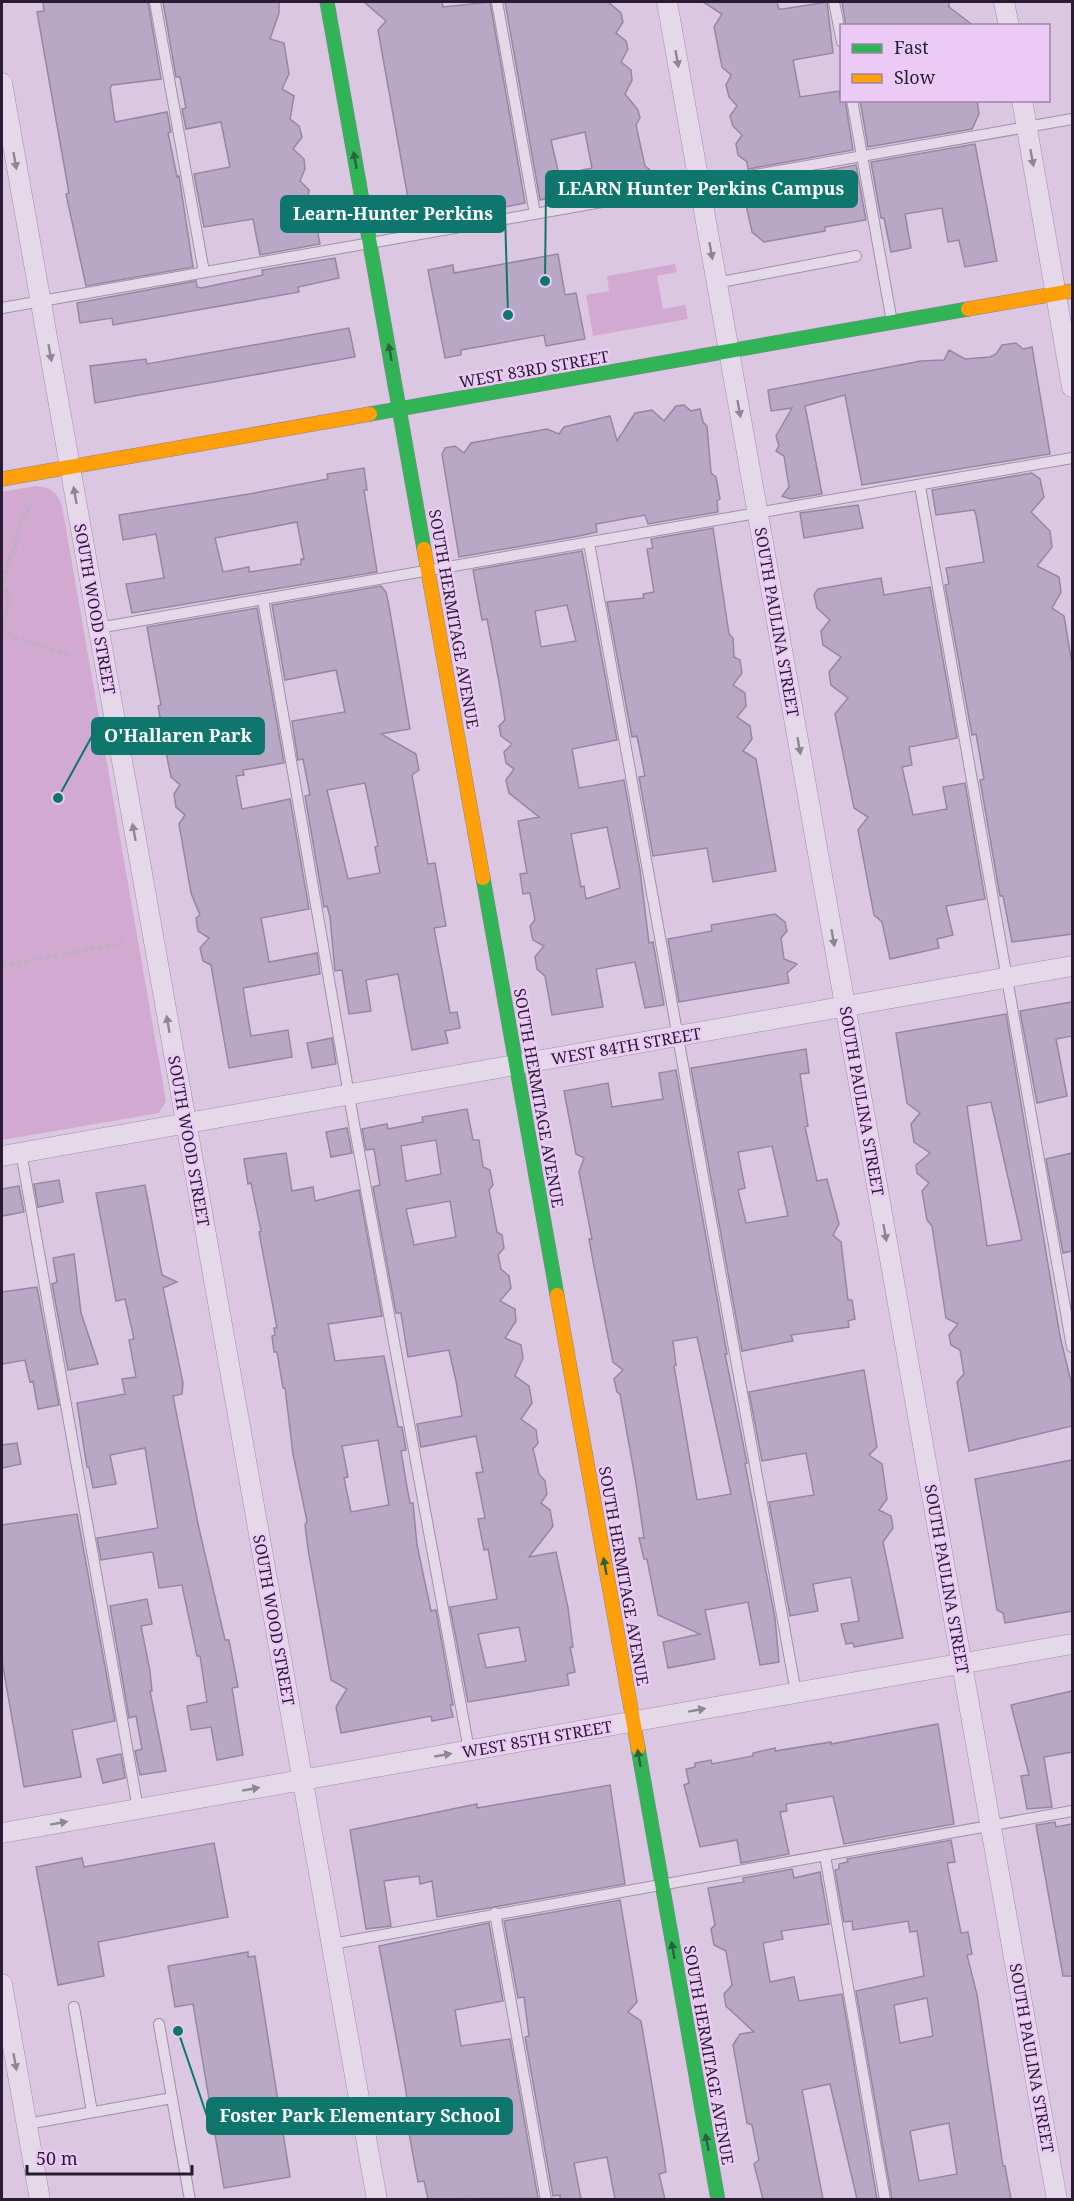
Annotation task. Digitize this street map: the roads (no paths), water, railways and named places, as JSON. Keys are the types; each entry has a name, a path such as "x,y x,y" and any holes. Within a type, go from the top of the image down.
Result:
{"street":[{"name":"SOUTH HERMITAGE AVENUE","path":"327,2 718,2199"},
{"name":"SOUTH PAULINA STREET","path":"667,2 1057,2199"},
{"path":"1004,2 1009,24"},
{"name":"SOUTH WOOD STREET","path":"2,83 377,2199"},
{"path":"1022,102 1064,292 1072,387"},
{"name":"WEST 83RD STREET","path":"2,479 1064,292"},
{"name":"WEST 84TH STREET","path":"2,1156 1072,966"},
{"name":"WEST 85TH STREET","path":"2,1833 1072,1644"},
{"path":"3,1996 40,2199"}],"lane":[{"path":"155,2 204,272"},
{"path":"496,2 536,214"},
{"path":"834,2 840,32"},
{"path":"852,102 892,323"},
{"path":"2,308 1072,119"},
{"path":"716,283 856,256"},
{"path":"98,628 758,515 1072,458"},
{"path":"920,486 1072,1347"},
{"path":"589,543 796,1693"},
{"path":"263,599 349,1094 469,1750"},
{"path":"21,1152 138,1809"},
{"path":"332,1944 1072,1811"},
{"path":"825,1855 885,2199"},
{"path":"495,1913 546,2199"},
{"path":"74,2007 92,2112"},
{"path":"159,2024 190,2199"},
{"path":"27,2124 172,2098"}],"place":[{"name":"LEARN Hunter Perkins Campus","path":"545,281"},
{"name":"Learn-Hunter Perkins","path":"508,315"},
{"name":"O'Hallaren Park","path":"58,798"},
{"name":"Foster Park Elementary School","path":"178,2031"}]}
